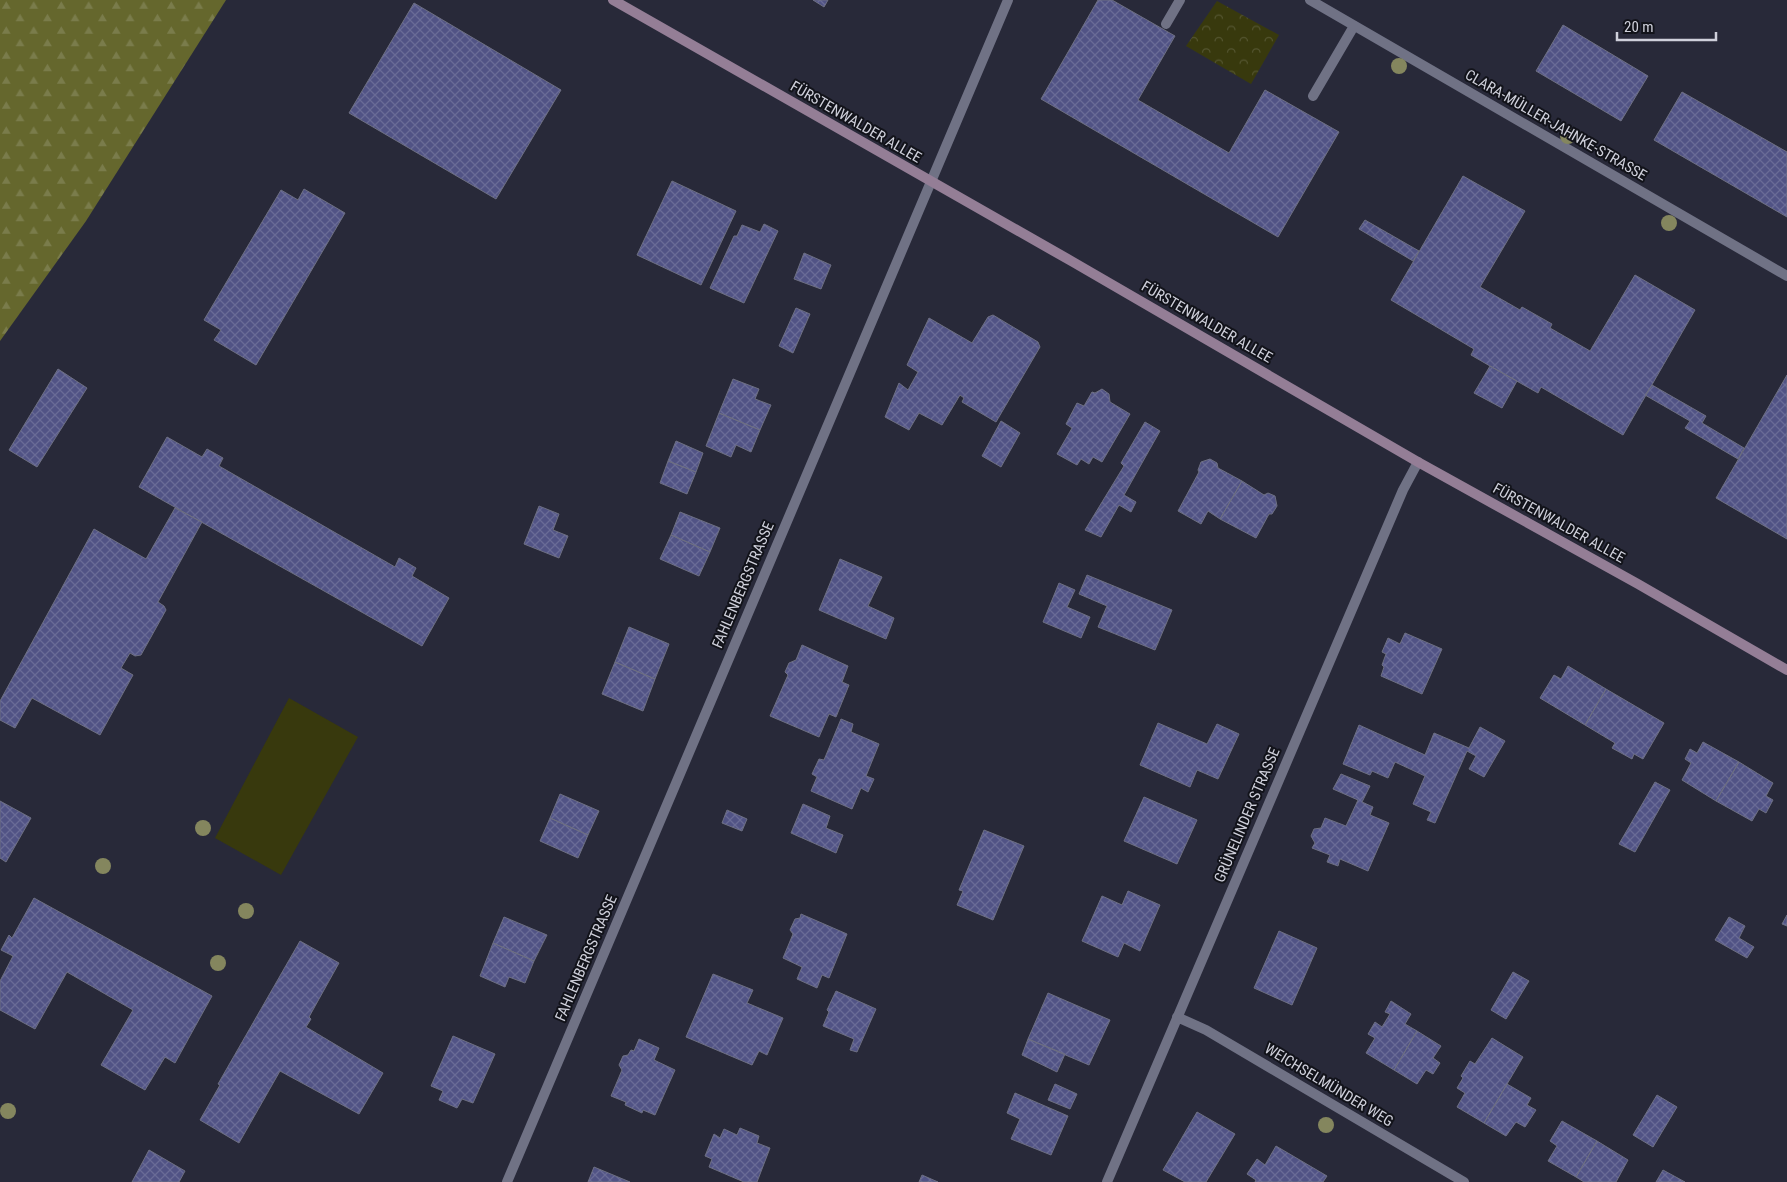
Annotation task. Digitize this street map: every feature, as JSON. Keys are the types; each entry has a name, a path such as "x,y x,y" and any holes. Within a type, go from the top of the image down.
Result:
{"main road":[{"name":"FÜRSTENWALDER ALLEE","path":"613,0 1418,462 1787,670"}],"street":[{"name":"FAHLENBERGSTRASSE","path":"507,1182 1008,0"},
{"path":"1166,24 1180,0"},
{"name":"CLARA-MÜLLER-JAHNKE-STRASSE","path":"1310,0 1787,276"},
{"path":"1313,96 1354,26"},
{"name":"GRÜNELINDER STRASSE","path":"1107,1182 1403,490 1418,462"},
{"name":"WEICHSELMÜNDER WEG","path":"1177,1017 1206,1030 1464,1182"}],"green space":[{"path":"0,0 226,0 86,221 0,341"},
{"path":"1217,1 1279,35 1251,84 1186,46"},
{"path":"289,698 358,737 281,875 215,838"}],"building":[{"path":"813,0 828,0 824,7"},
{"path":"1098,0 1112,0 1175,36 1138,100 1229,153 1265,90 1339,132 1278,237 1041,99"},
{"path":"414,3 561,90 496,199 349,113"},
{"path":"1563,25 1648,76 1621,121 1536,71"},
{"path":"1682,92 1787,152 1787,217 1654,140"},
{"path":"1463,176 1525,211 1480,287 1520,310 1522,307 1552,324 1550,328 1590,351 1635,275 1695,310 1623,435 1541,387 1538,393 1471,355 1474,349 1391,300"},
{"path":"672,181 736,211 701,285 637,255"},
{"path":"304,189 345,213 256,365 214,340 221,330 204,320 281,190 298,200"},
{"path":"1365,220 1419,251 1413,261 1359,229"},
{"path":"764,224 778,231 744,303 710,288 734,236 737,236 742,225 760,232"},
{"path":"804,253 831,265 821,289 794,279"},
{"path":"796,308 810,314 793,353 779,346"},
{"path":"993,315 1038,342 1040,347 996,422 962,402 964,398 960,395 942,425 919,413 909,430 885,417 899,383 908,390 918,372 907,365 929,318 972,343 988,317"},
{"path":"1490,366 1517,381 1502,408 1474,393"},
{"path":"58,369 87,388 37,467 9,450"},
{"path":"1787,375 1787,539 1716,498"},
{"path":"733,379 759,389 755,399 771,405 760,430 719,413"},
{"path":"1652,385 1706,416 1702,423 1744,448 1738,459 1685,428 1690,421 1645,395"},
{"path":"1102,389 1109,394 1110,402 1130,414 1102,462 1093,457 1089,464 1081,459 1077,465 1057,454 1072,428 1066,424 1077,403 1084,406 1092,392 1095,393"},
{"path":"719,413 760,430 751,452 736,445 731,457 706,446"},
{"path":"1001,421 1020,433 1001,467 982,456"},
{"path":"1145,422 1160,431 1124,495 1136,502 1131,512 1119,505 1101,537 1085,530 1124,466 1121,463"},
{"path":"167,437 202,457 207,449 223,458 219,466 395,567 399,558 416,568 412,576 449,598 422,646 139,487"},
{"path":"676,441 703,453 696,472 668,461"},
{"path":"1210,459 1217,463 1218,468 1242,481 1220,519 1208,511 1201,524 1178,511 1199,472 1201,462"},
{"path":"668,461 696,472 687,494 660,483"},
{"path":"1242,481 1264,495 1268,493 1275,496 1277,506 1272,514 1269,514 1256,538 1220,519"},
{"path":"539,506 559,514 553,530 568,536 559,558 524,544"},
{"path":"175,508 202,522 158,602 166,610 141,655 135,656 130,653 121,668 133,675 100,735 32,698 15,728 0,720 0,701 94,529 146,559"},
{"path":"680,512 720,528 710,552 671,535"},
{"path":"671,535 710,552 699,576 660,559"},
{"path":"840,559 882,577 868,606 894,618 886,639 819,610"},
{"path":"1087,575 1172,610 1155,650 1098,627 1107,606 1079,594"},
{"path":"1059,583 1075,590 1067,607 1090,617 1081,638 1043,622"},
{"path":"629,627 669,644 655,679 615,662"},
{"path":"1405,633 1442,649 1422,694 1381,676 1386,654 1382,652 1388,638 1400,644"},
{"path":"802,645 848,666 842,682 849,685 836,717 829,714 819,737 770,716 788,675 785,672 789,663 796,660"},
{"path":"615,662 655,679 643,711 602,694"},
{"path":"1568,666 1606,689 1585,725 1540,698 1554,675 1561,679"},
{"path":"1606,689 1664,723 1643,759 1634,754 1632,759 1612,748 1615,743 1585,725"},
{"path":"841,719 853,724 851,732 879,744 866,776 874,779 868,792 861,788 852,809 811,791 817,777 812,774 819,759 824,760"},
{"path":"1158,723 1207,744 1217,724 1239,734 1218,779 1197,770 1190,787 1140,765"},
{"path":"1359,725 1425,755 1434,733 1469,748 1480,727 1505,741 1484,777 1469,769 1476,756 1467,751 1435,823 1427,820 1431,812 1413,804 1425,776 1395,762 1388,778 1372,771 1370,775 1343,764"},
{"path":"1703,742 1739,762 1716,801 1682,780 1691,763 1685,759 1690,749 1697,753"},
{"path":"1739,762 1773,783 1766,796 1773,800 1766,813 1759,809 1752,821 1716,801"},
{"path":"1341,774 1370,786 1362,802 1373,807 1370,815 1389,823 1368,871 1340,859 1338,866 1327,862 1330,855 1312,848 1315,843 1311,836 1314,829 1321,828 1325,818 1346,826 1358,800 1333,789"},
{"path":"1655,782 1670,790 1635,852 1619,844"},
{"path":"560,794 599,811 588,835 550,818"},
{"path":"1144,797 1197,820 1177,864 1124,841"},
{"path":"0,801 31,818 6,862 0,858"},
{"path":"803,804 830,816 826,828 843,835 836,853 791,833"},
{"path":"727,810 747,819 742,831 722,823"},
{"path":"550,818 588,835 578,858 540,841"},
{"path":"984,830 1024,846 993,920 957,905 963,891 959,890"},
{"path":"1128,891 1160,905 1140,951 1124,943 1118,957 1082,941 1102,896 1122,905"},
{"path":"34,898 212,996 175,1063 165,1057 145,1090 101,1065 133,1010 67,972 35,1029 0,1010 0,981 13,956 1,950 9,935 12,938"},
{"path":"801,914 847,934 829,978 822,975 817,988 797,979 802,967 783,958 793,934 790,930 795,919 800,918"},
{"path":"1787,915 1787,926 1782,924"},
{"path":"504,917 547,935 534,961 493,943"},
{"path":"1729,917 1745,926 1739,938 1754,947 1747,958 1715,940"},
{"path":"1279,931 1317,948 1292,1005 1254,988"},
{"path":"300,941 339,963 309,1017 311,1019 306,1027 383,1073 359,1114 280,1071 239,1143 200,1120 220,1085 218,1084"},
{"path":"493,943 534,961 525,983 509,977 505,987 480,976"},
{"path":"1513,972 1529,981 1506,1019 1491,1010"},
{"path":"713,974 753,990 747,1003 783,1018 767,1055 759,1051 752,1065 686,1037"},
{"path":"836,991 876,1009 857,1052 850,1050 854,1039 823,1026 829,1012 827,1010"},
{"path":"1048,993 1110,1020 1089,1065 1028,1039"},
{"path":"1391,1001 1411,1014 1405,1024 1417,1031 1394,1070 1366,1053 1375,1038 1368,1034 1375,1022 1382,1027 1390,1014 1385,1012"},
{"path":"1417,1031 1441,1046 1433,1058 1440,1063 1433,1074 1426,1070 1417,1084 1394,1070"},
{"path":"453,1036 495,1054 473,1103 462,1099 457,1108 439,1100 443,1091 431,1086"},
{"path":"1492,1038 1523,1057 1484,1123 1457,1107 1465,1093 1457,1088 1463,1078 1461,1076 1470,1061 1475,1064"},
{"path":"639,1039 659,1048 654,1060 675,1070 655,1115 643,1110 642,1113 625,1105 626,1102 611,1096 622,1070 619,1065 623,1056 628,1055 631,1050 634,1051"},
{"path":"1028,1039 1065,1054 1057,1072 1022,1055"},
{"path":"1055,1084 1077,1094 1070,1109 1048,1100"},
{"path":"1507,1084 1531,1098 1527,1105 1536,1110 1525,1127 1516,1122 1506,1136 1484,1123"},
{"path":"1015,1093 1068,1116 1051,1155 1011,1139 1020,1119 1007,1113"},
{"path":"1657,1095 1677,1107 1653,1147 1633,1135"},
{"path":"1197,1112 1235,1134 1206,1182 1185,1182 1163,1170"},
{"path":"1562,1121 1597,1141 1576,1177 1548,1161 1557,1146 1550,1141"},
{"path":"740,1128 759,1136 757,1143 770,1148 757,1182 744,1182 709,1167 712,1159 705,1156 714,1134 720,1138 724,1129 737,1135"},
{"path":"1597,1141 1628,1160 1616,1182 1584,1182 1576,1177"},
{"path":"1276,1146 1327,1176 1323,1182 1255,1182 1256,1180 1247,1174 1257,1159 1265,1165"},
{"path":"149,1150 185,1171 179,1182 132,1182"},
{"path":"594,1167 630,1182 588,1182"},
{"path":"1663,1170 1685,1182 1656,1182"},
{"path":"922,1175 938,1182 919,1182"}]}
